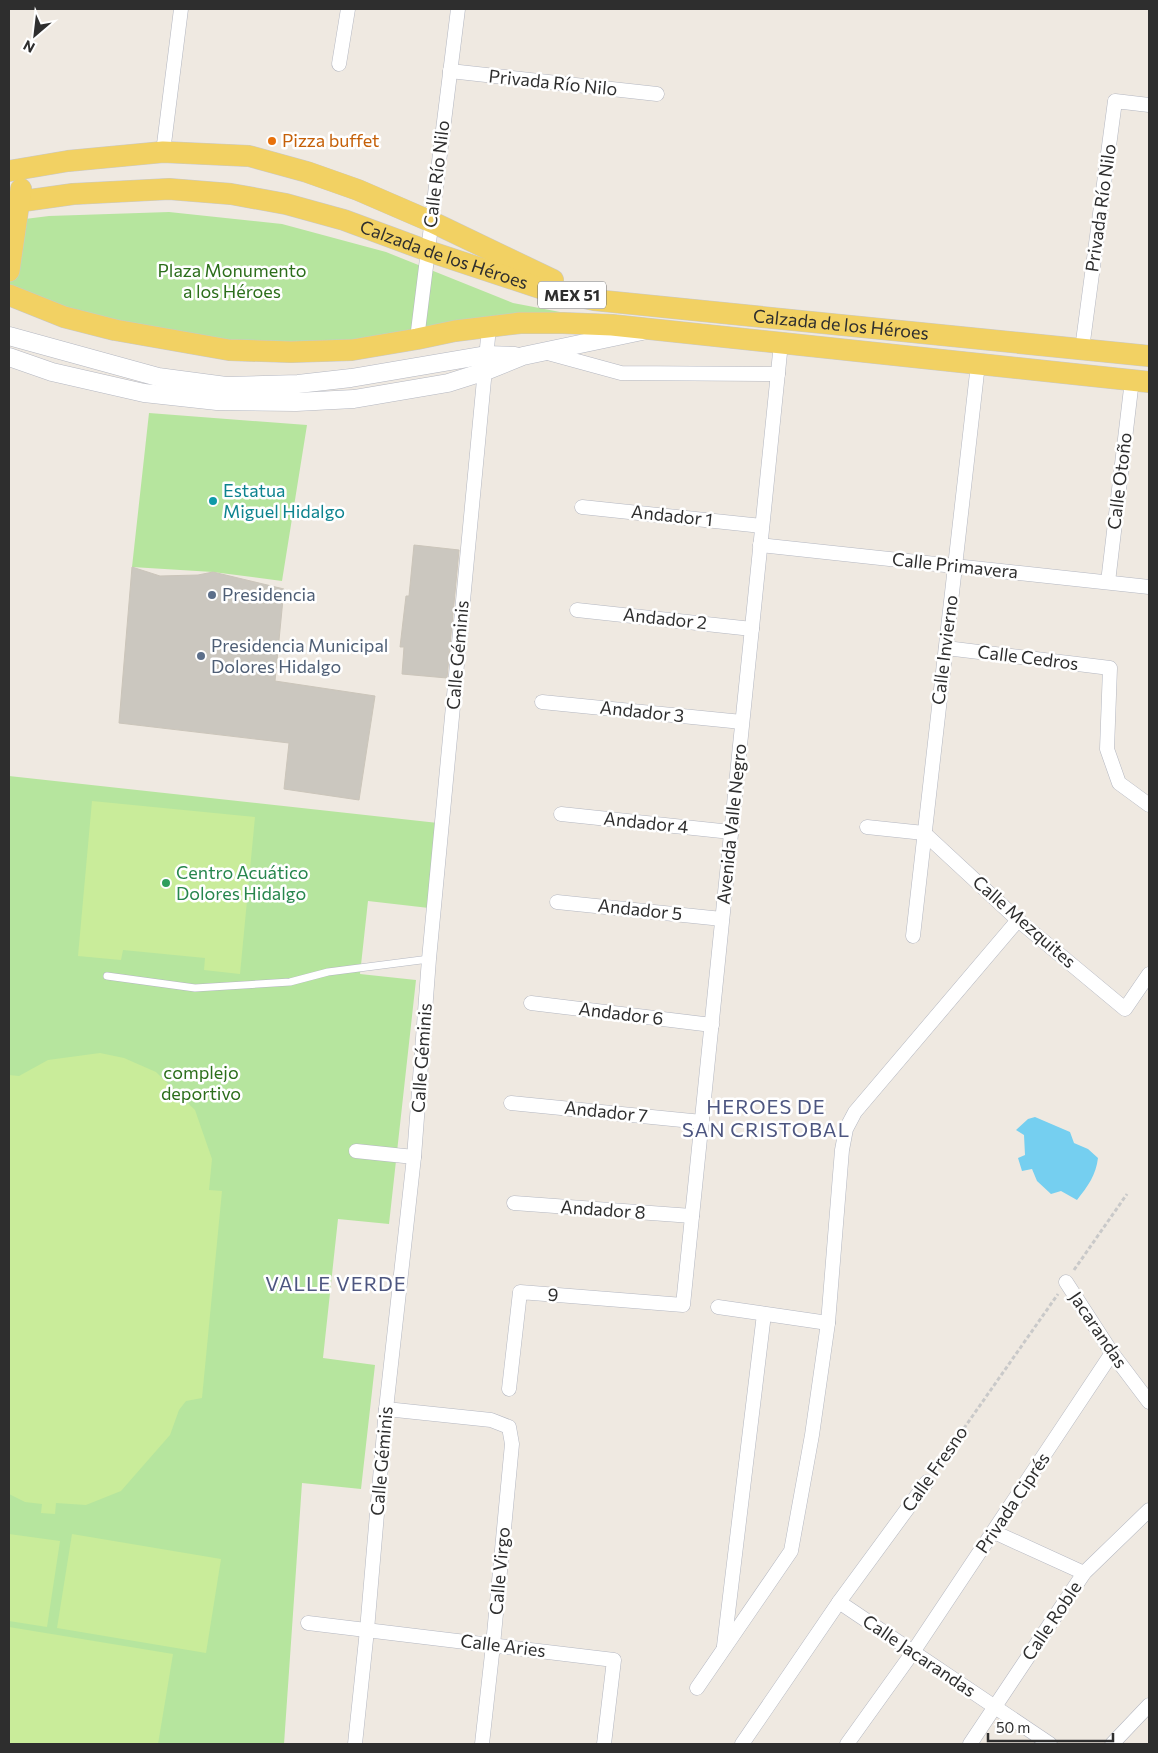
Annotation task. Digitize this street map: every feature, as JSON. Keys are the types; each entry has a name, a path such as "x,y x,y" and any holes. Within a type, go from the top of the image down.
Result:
{"main road":[{"path":"9,271 16,170 68,161 163,152 249,156 307,172 358,190 432,222 594,300"},
{"name":"Calzada de los Héroes","path":"14,202 73,194 169,189 231,194 286,204 344,220 428,251 546,290 594,300 1149,356"},
{"name":"Calzada de los Héroes","path":"9,295 64,317 115,330 229,350 291,352 352,350 455,331 520,323 563,323 652,329 1141,381"}],"street":[{"path":"163,152 182,9"},
{"path":"339,64 348,9"},
{"name":"Calle Río Nilo","path":"417,339 458,9"},
{"name":"Privada Río Nilo","path":"450,71 657,94"},
{"name":"Privada Río Nilo","path":"1082,349 1115,101 1149,105"},
{"name":"Calle Géminis","path":"355,1744 386,1409 414,1157 429,959 489,327"},
{"path":"9,336 158,377 226,386 298,384 486,363 652,329"},
{"name":"Avenida Valle Negro","path":"683,1306 781,343"},
{"path":"52,372 56,350"},
{"path":"542,352 621,373 778,374"},
{"path":"9,357 52,372 144,393 217,401 296,402 354,399 448,383 486,363"},
{"name":"Calle Invierno","path":"913,936 978,364"},
{"path":"351,378 354,399"},
{"name":"Calle Otoño","path":"1108,582 1141,381"},
{"name":"Andador 1","path":"582,506 762,526"},
{"name":"Calle Primavera","path":"760,545 1149,587"},
{"name":"Andador 2","path":"577,610 752,628"},
{"name":"Calle Cedros","path":"946,648 1110,668 1107,749 1119,783 1149,805"},
{"name":"Andador 3","path":"542,702 742,722"},
{"name":"Andador 4","path":"561,814 731,832"},
{"path":"866,827 924,832"},
{"name":"Calle Mezquites","path":"924,832 1018,920 1125,1009 1149,974"},
{"name":"Andador 5","path":"558,902 722,919"},
{"path":"697,1688 791,1551 812,1435 828,1323 842,1150 846,1129 855,1112 1018,920"},
{"name":"Andador 6","path":"531,1003 712,1024"},
{"name":"Andador 7","path":"511,1103 702,1122"},
{"path":"356,1151 414,1157"},
{"name":"Andador 8","path":"514,1203 692,1216"},
{"name":"Jacarandas","path":"1066,1282 1112,1353 1149,1402"},
{"name":"9","path":"509,1389 520,1292 683,1306"},
{"path":"718,1307 828,1323"},
{"path":"724,1649 764,1314"},
{"name":"Privada Ciprés","path":"847,1744 913,1652 1112,1353"},
{"name":"Calle Virgo","path":"386,1409 491,1420 509,1427 512,1444 482,1744"},
{"name":"Calle Fresno","path":"742,1744 839,1602 927,1482"},
{"name":"Calle Roble","path":"970,1744 1084,1573 1149,1510"},
{"path":"994,1532 1084,1573"},
{"name":"Calle Jacarandas","path":"839,1602 1050,1744"},
{"name":"Calle Aries","path":"308,1623 614,1660 604,1744"},
{"path":"1112,1744 1149,1705"}],"lane":[{"path":"107,976 195,988 290,982 328,972 429,959"}],"path":[{"name":"Calle Fresno","path":"927,1482 1127,1194"}],"green space":[{"name":"Plaza Monumento a los Héroes","path":"169,212 282,224 386,252 513,303 602,320 354,344 227,344 65,314 9,293 9,221 49,216"},
{"path":"149,413 307,425 282,581 213,572 132,567"},
{"name":"complejo deportivo","path":"9,776 438,823 429,908 368,901 360,974 416,980 389,1224 338,1219 323,1358 375,1365 361,1489 302,1483 284,1744 9,1744"},
{"name":"Centro Acuático Dolores Hidalgo","path":"92,801 255,817 240,974 204,970 205,958 123,950 121,960 78,956"},
{"path":"100,1053 124,1058 156,1072 195,1110 212,1159 209,1190 222,1191 202,1398 186,1401 179,1410 170,1435 121,1491 86,1505 56,1503 55,1514 41,1513 42,1504 25,1502 9,1494 9,1075 19,1076 48,1060"},
{"path":"9,1534 60,1541 47,1627 9,1621"},
{"path":"72,1534 221,1559 206,1653 57,1628"},
{"path":"9,1627 173,1654 158,1744 9,1744"}],"water":[{"path":"1035,1117 1070,1132 1074,1143 1088,1149 1098,1158 1091,1180 1077,1200 1061,1191 1051,1194 1037,1181 1032,1169 1022,1171 1018,1158 1025,1155 1024,1135 1016,1130 1028,1119"}],"building":[{"path":"414,545 459,550 447,678 402,674 404,647 400,647 406,596 409,596"},
{"name":"Presidencia Municipal Dolores Hidalgo","path":"132,567 160,576 198,575 213,572 284,589 275,681 375,696 359,800 284,789 289,743 119,723"}],"place":[{"name":"Pizza buffet","path":"272,141"},
{"name":"Estatua Miguel Hidalgo","path":"213,501"},
{"name":"Presidencia","path":"212,595"},
{"name":"Presidencia Municipal Dolores Hidalgo","path":"201,656"},
{"name":"Centro Acuático Dolores Hidalgo","path":"166,883"}],"district":[{"name":"HEROES DE SAN CRISTOBAL","path":"766,1118"},
{"name":"VALLE VERDE","path":"336,1284"}]}
